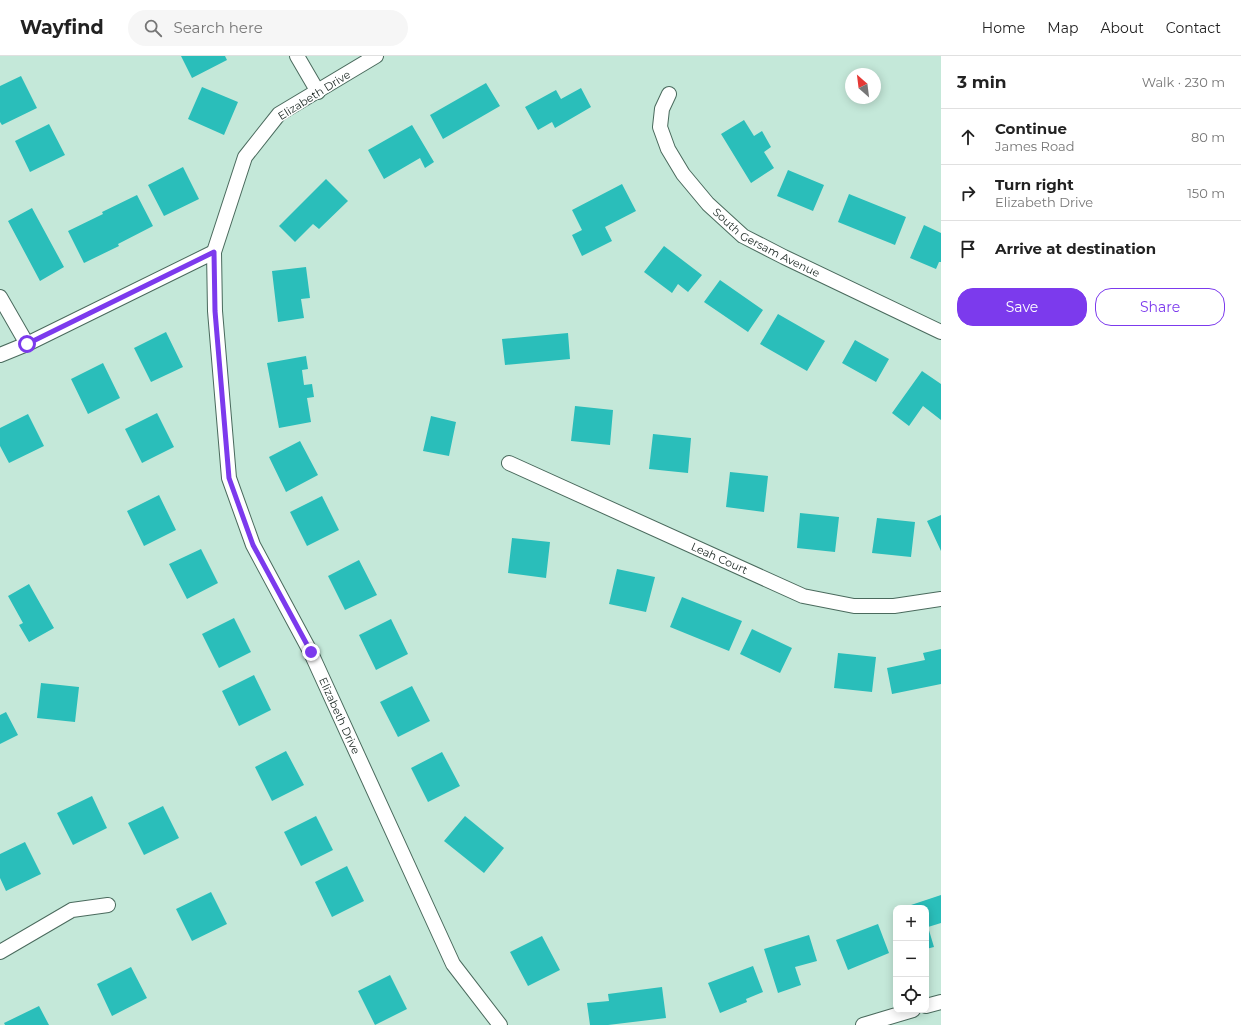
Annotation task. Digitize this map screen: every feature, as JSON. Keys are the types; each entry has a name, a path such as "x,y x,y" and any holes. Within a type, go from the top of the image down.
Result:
{"street":[{"path":"297,56 318,92"},
{"name":"Elizabeth Drive","path":"376,56 279,114 245,157 214,252 215,311 229,478 253,545 311,652 453,964 500,1025"},
{"name":"South Gersam Avenue","path":"669,94 662,109 660,127 668,149 683,174 708,204 742,236 941,332"},
{"path":"0,355 27,344 214,252"},
{"path":"0,297 27,344"},
{"name":"Leah Court","path":"509,463 803,596 854,606 894,606 941,600"},
{"path":"0,952 72,910 108,906"},
{"path":"929,1005 941,1002"},
{"path":"863,1025 903,1013"}],"building":[{"path":"181,56 225,56 227,60 192,78"},
{"path":"21,76 37,108 2,125 0,122 0,86"},
{"path":"486,83 500,106 443,139 430,115"},
{"path":"202,87 238,102 224,135 188,119"},
{"path":"581,88 591,107 555,128 552,122 538,130 525,107 556,90 561,99"},
{"path":"744,120 754,136 762,131 771,147 764,152 774,168 751,183 721,134"},
{"path":"49,124 65,155 30,172 15,141"},
{"path":"412,125 434,162 425,168 420,158 384,179 368,150"},
{"path":"183,167 199,199 164,216 148,185"},
{"path":"788,170 824,185 813,211 777,196"},
{"path":"326,179 348,201 319,229 313,224 295,242 279,226"},
{"path":"622,184 636,211 605,227 612,241 582,256 572,235 582,230 572,210"},
{"path":"849,194 906,217 895,245 838,222"},
{"path":"137,195 153,226 118,244 119,246 84,263 68,231"},
{"path":"32,208 64,267 40,281 8,221"},
{"path":"924,225 941,233 941,262 939,262 936,269 910,258"},
{"path":"664,246 702,275 688,292 678,284 672,293 644,272"},
{"path":"306,267 310,298 301,299 304,318 278,322 272,271"},
{"path":"720,280 763,310 748,332 704,302"},
{"path":"778,314 825,341 807,371 760,344"},
{"path":"166,332 183,367 151,382 134,348"},
{"path":"568,333 570,359 505,365 502,339"},
{"path":"855,340 889,359 876,382 842,363"},
{"path":"306,356 308,369 302,370 304,385 312,384 314,397 307,398 311,422 279,428 267,363"},
{"path":"103,363 120,398 88,414 71,379"},
{"path":"922,371 941,384 941,420 923,406 909,426 892,413"},
{"path":"575,406 613,410 610,445 571,441"},
{"path":"157,413 174,447 142,463 125,429"},
{"path":"28,414 44,446 9,463 0,446 0,428"},
{"path":"431,416 456,422 449,456 423,451"},
{"path":"653,434 691,438 688,473 649,469"},
{"path":"300,441 318,475 286,492 269,457"},
{"path":"730,472 768,476 764,512 726,507"},
{"path":"159,495 176,530 144,546 127,511"},
{"path":"322,496 339,530 307,546 290,512"},
{"path":"800,513 839,517 835,552 797,548"},
{"path":"941,515 941,551 927,521"},
{"path":"877,518 915,522 911,557 872,553"},
{"path":"512,538 550,542 546,578 508,573"},
{"path":"201,549 218,583 187,599 169,564"},
{"path":"359,560 377,595 345,610 328,576"},
{"path":"617,569 655,577 646,612 609,604"},
{"path":"29,584 54,628 29,642 19,625 23,623 8,596"},
{"path":"682,597 742,621 729,651 670,627"},
{"path":"234,618 251,652 219,668 202,634"},
{"path":"391,619 408,654 376,670 359,635"},
{"path":"752,629 792,648 780,673 740,654"},
{"path":"941,649 941,684 892,694 887,668 925,660 923,653"},
{"path":"838,653 876,657 872,692 834,688"},
{"path":"254,675 271,710 239,726 222,691"},
{"path":"41,683 79,687 75,722 37,718"},
{"path":"412,686 430,721 398,737 380,702"},
{"path":"6,712 18,735 0,744 0,715"},
{"path":"286,751 304,785 272,801 255,767"},
{"path":"442,752 460,786 428,802 411,768"},
{"path":"92,796 107,828 73,845 57,813"},
{"path":"163,806 179,838 144,855 128,823"},
{"path":"316,816 333,850 301,866 284,832"},
{"path":"465,816 504,848 484,873 444,841"},
{"path":"25,842 41,874 6,891 0,878 0,854"},
{"path":"347,866 364,901 332,917 315,882"},
{"path":"211,892 227,924 192,941 176,909"},
{"path":"941,895 941,923 929,927 929,905 911,905"},
{"path":"878,924 889,953 848,970 836,940"},
{"path":"929,930 934,947 929,948"},
{"path":"809,935 817,961 795,967 801,985 778,993 764,949"},
{"path":"542,936 560,970 528,986 510,952"},
{"path":"753,966 763,992 746,999 747,1002 720,1013 708,983"},
{"path":"131,967 147,998 112,1016 97,984"},
{"path":"390,975 407,1009 375,1025 358,991"},
{"path":"662,987 666,1018 608,1025 590,1025 587,1003 609,1001 608,994"},
{"path":"39,1006 49,1025 5,1025 4,1023"}],"route":[{"path":"27,344 214,252 215,311 229,478 253,545 311,652"}]}
